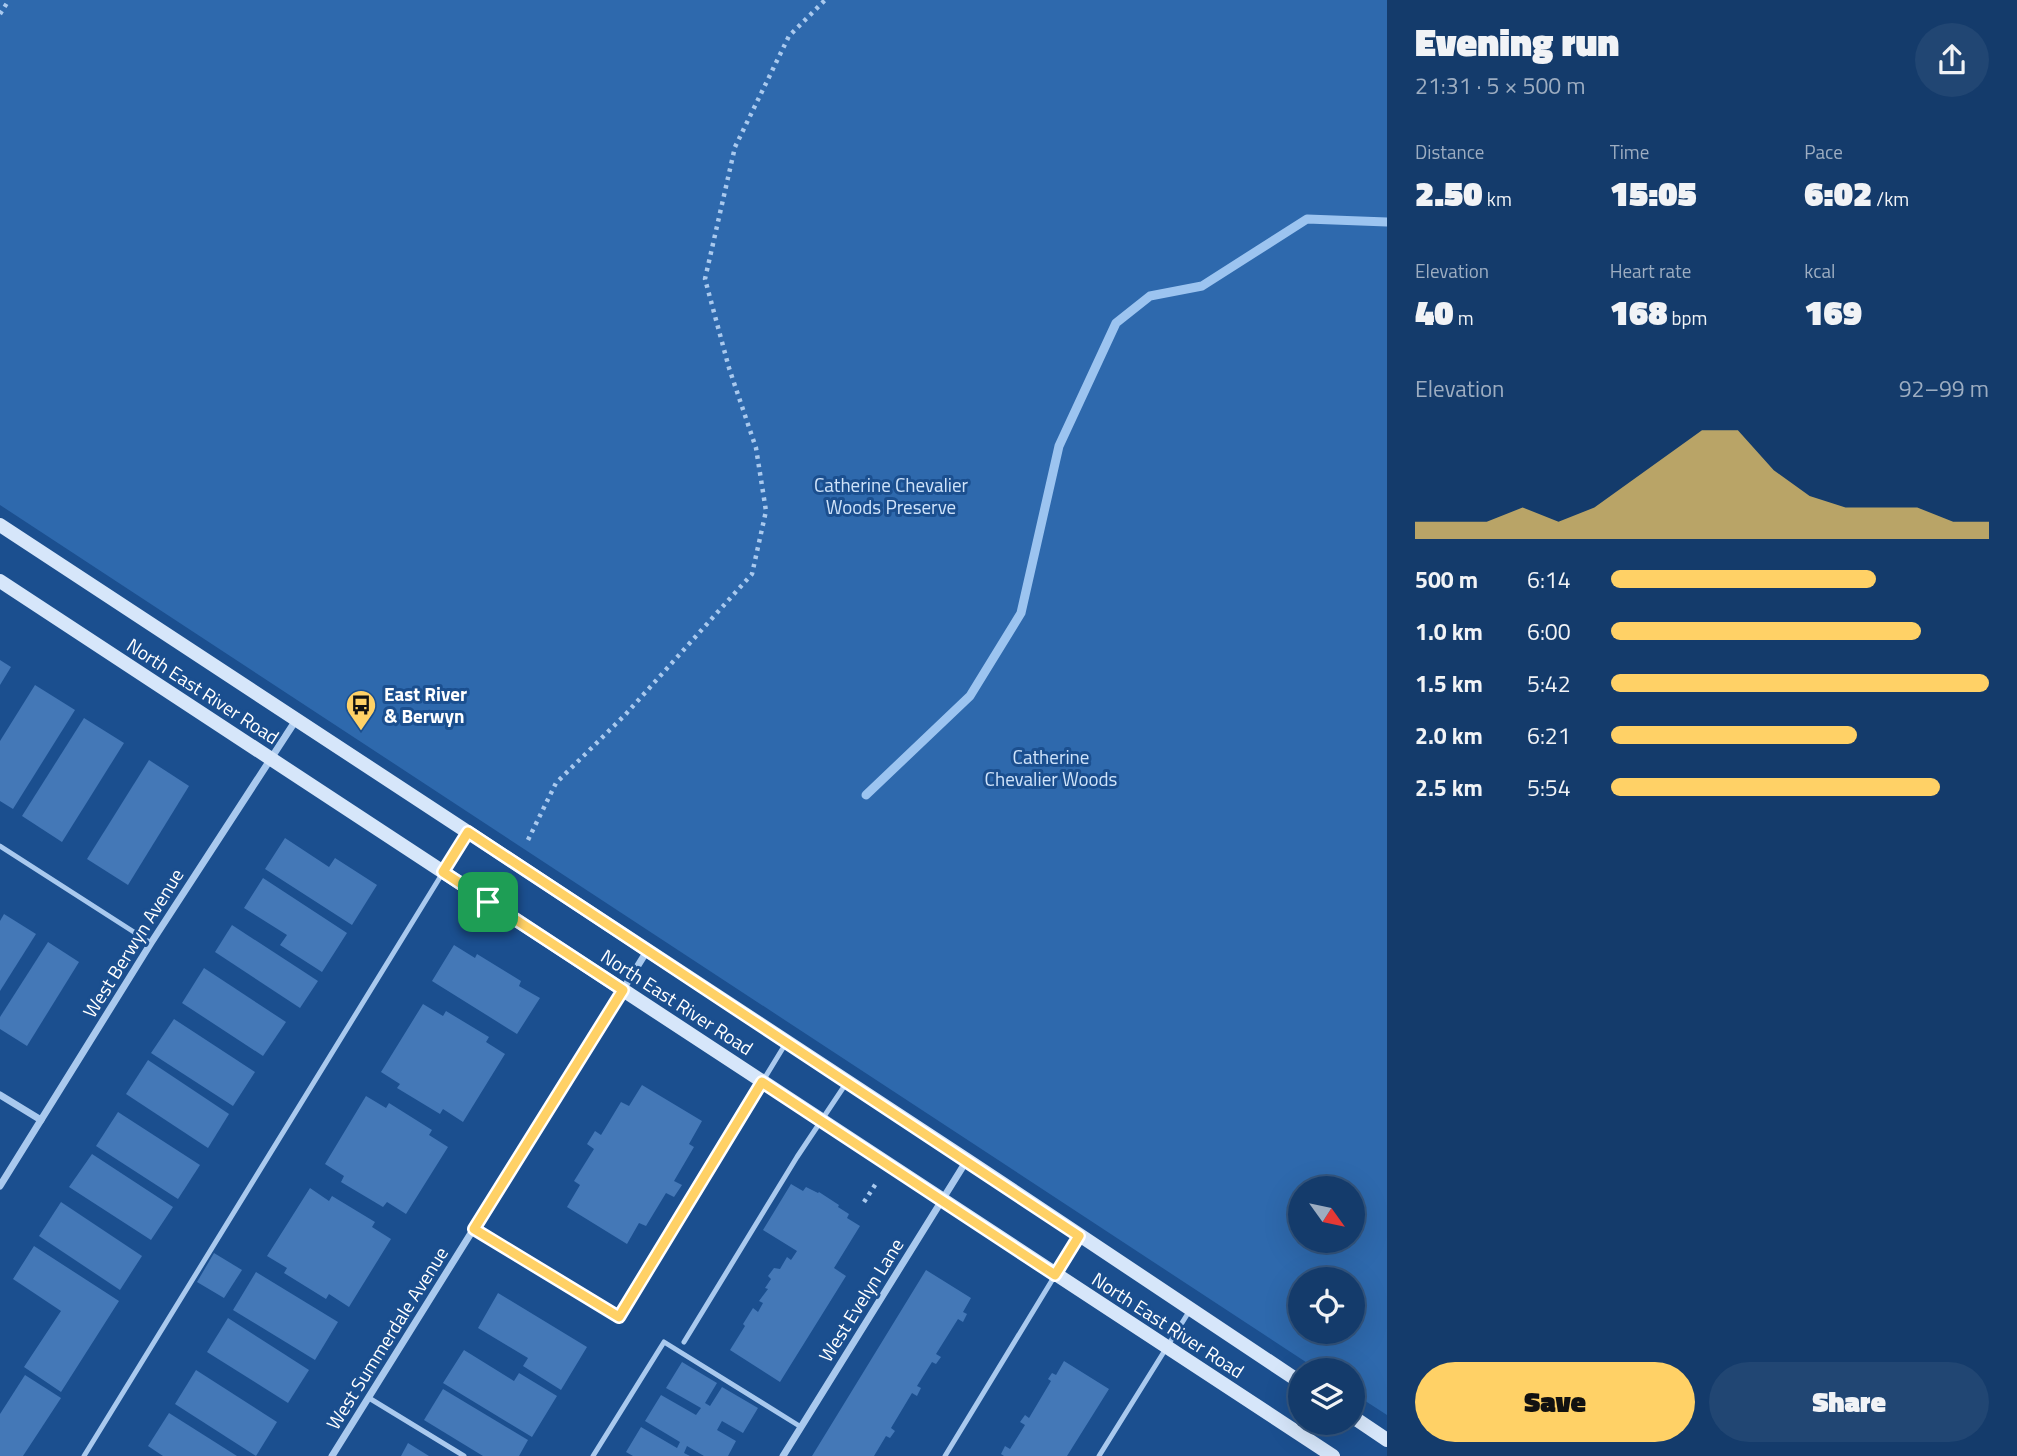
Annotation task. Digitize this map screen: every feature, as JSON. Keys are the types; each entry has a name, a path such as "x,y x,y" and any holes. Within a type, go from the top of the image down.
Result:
{"main road":[{"name":"North East River Road","path":"0,525 1288,1374"},
{"name":"North East River Road","path":"0,581 1333,1456"},
{"path":"1365,1426 1387,1440"}],"street":[{"name":"West Berwyn Avenue","path":"0,1186 151,943 297,719"},
{"name":"West Summerdale Avenue","path":"332,1456 647,951"},
{"path":"0,1095 41,1121"},
{"name":"West Evelyn Lane","path":"783,1456 967,1160"}],"lane":[{"path":"84,1456 468,832"},
{"path":"0,846 151,943"},
{"path":"474,1229 619,1317 786,1043"},
{"path":"684,1342 847,1082"},
{"path":"945,1456 1079,1236"},
{"path":"1099,1456 1190,1309"},
{"path":"593,1456 664,1342 801,1427"},
{"path":"369,1398 464,1456"}],"path":[{"path":"0,14 9,0"},
{"path":"528,840 556,783 625,715 752,574 766,511 756,448 729,368 705,279 735,147 789,36 825,0"},
{"path":"864,1202 878,1181 867,1174"}],"green space":[{"name":"Catherine Chevalier Woods","path":"0,0 1387,0 1387,1415 1365,1401 1365,1358 1300,1358 0,505"}],"building":[{"path":"0,660 11,667 0,685"},
{"path":"35,685 75,710 13,809 0,801 0,741"},
{"path":"84,718 124,743 62,842 22,816"},
{"path":"149,760 189,786 128,885 87,859"},
{"path":"285,838 329,867 335,858 377,885 352,925 265,869"},
{"path":"263,878 347,933 322,972 280,945 287,935 244,908"},
{"path":"4,914 36,934 0,991 0,921"},
{"path":"232,925 318,981 300,1008 215,952"},
{"path":"48,942 79,962 27,1046 0,1029 0,1017"},
{"path":"454,945 475,958 477,954 521,981 519,986 540,998 517,1034 432,981"},
{"path":"204,968 286,1022 263,1056 182,1003"},
{"path":"423,1004 443,1016 446,1011 489,1037 486,1042 505,1054 463,1122 443,1109 440,1114 397,1088 400,1084 381,1072"},
{"path":"174,1019 255,1072 233,1106 151,1053"},
{"path":"148,1060 229,1114 208,1148 126,1094"},
{"path":"642,1085 702,1121 689,1144 694,1147 674,1181 682,1185 674,1197 666,1193 646,1226 639,1223 627,1244 567,1207 580,1185 574,1181 594,1149 587,1144 595,1131 601,1135 621,1102 629,1106"},
{"path":"366,1096 386,1108 389,1103 432,1130 429,1135 448,1147 406,1214 387,1202 383,1207 341,1182 344,1176 325,1164"},
{"path":"118,1112 200,1165 178,1199 96,1146"},
{"path":"92,1154 173,1207 151,1240 69,1187"},
{"path":"791,1184 803,1191 806,1187 819,1192 839,1205 838,1207 849,1214 847,1218 860,1226 834,1268 846,1276 780,1382 730,1350 753,1308 758,1312 763,1303 759,1301 768,1289 765,1288 771,1279 768,1276 774,1268 780,1269 787,1257 791,1260 797,1251 763,1230"},
{"path":"310,1188 329,1201 332,1196 375,1222 372,1227 391,1239 349,1307 329,1294 326,1299 284,1273 287,1268 267,1256"},
{"path":"61,1202 142,1256 120,1290 39,1236"},
{"path":"34,1246 119,1301 61,1392 24,1367 61,1311 13,1279"},
{"path":"214,1253 242,1270 224,1298 197,1282"},
{"path":"926,1270 971,1298 963,1312 967,1314 963,1322 958,1319 936,1354 941,1357 936,1364 932,1362 917,1386 921,1388 917,1396 912,1393 891,1428 895,1431 890,1438 886,1436 874,1456 812,1456"},
{"path":"256,1272 338,1322 315,1360 233,1310"},
{"path":"498,1293 587,1347 561,1390 523,1366 528,1358 478,1328"},
{"path":"228,1318 309,1370 288,1403 207,1352"},
{"path":"464,1350 514,1381 519,1373 557,1396 532,1437 443,1383"},
{"path":"1064,1361 1109,1389 1067,1456 1004,1456 1001,1454 1005,1446 1010,1449 1025,1425 1020,1422 1025,1415 1029,1418 1051,1381 1048,1379 1052,1373 1056,1375"},
{"path":"682,1362 717,1383 705,1403 710,1406 722,1387 758,1408 743,1433 722,1421 717,1430 736,1441 728,1456 704,1456 687,1446 684,1453 690,1456 633,1456 626,1452 641,1427 677,1448 680,1442 645,1421 661,1395 696,1415 701,1408 666,1388"},
{"path":"196,1370 277,1422 256,1456 175,1404"},
{"path":"25,1375 61,1398 23,1456 0,1456 0,1414"},
{"path":"443,1389 528,1440 519,1456 483,1456 424,1420"},
{"path":"169,1413 237,1456 163,1456 148,1446"},
{"path":"408,1443 429,1456 401,1456"}],"waterway":[{"path":"866,795 970,696 1021,613 1059,446 1116,323 1150,296 1202,286 1307,219 1387,222"}],"place":[{"name":"East River & Berwyn","path":"361,732"}],"route":[{"path":"468,832 1079,1236 1055,1275 762,1082 619,1317 474,1229 623,990 488,902 443,872 468,832"}],"park label":[{"name":"Catherine Chevalier Woods Preserve","path":"891,496"}]}
